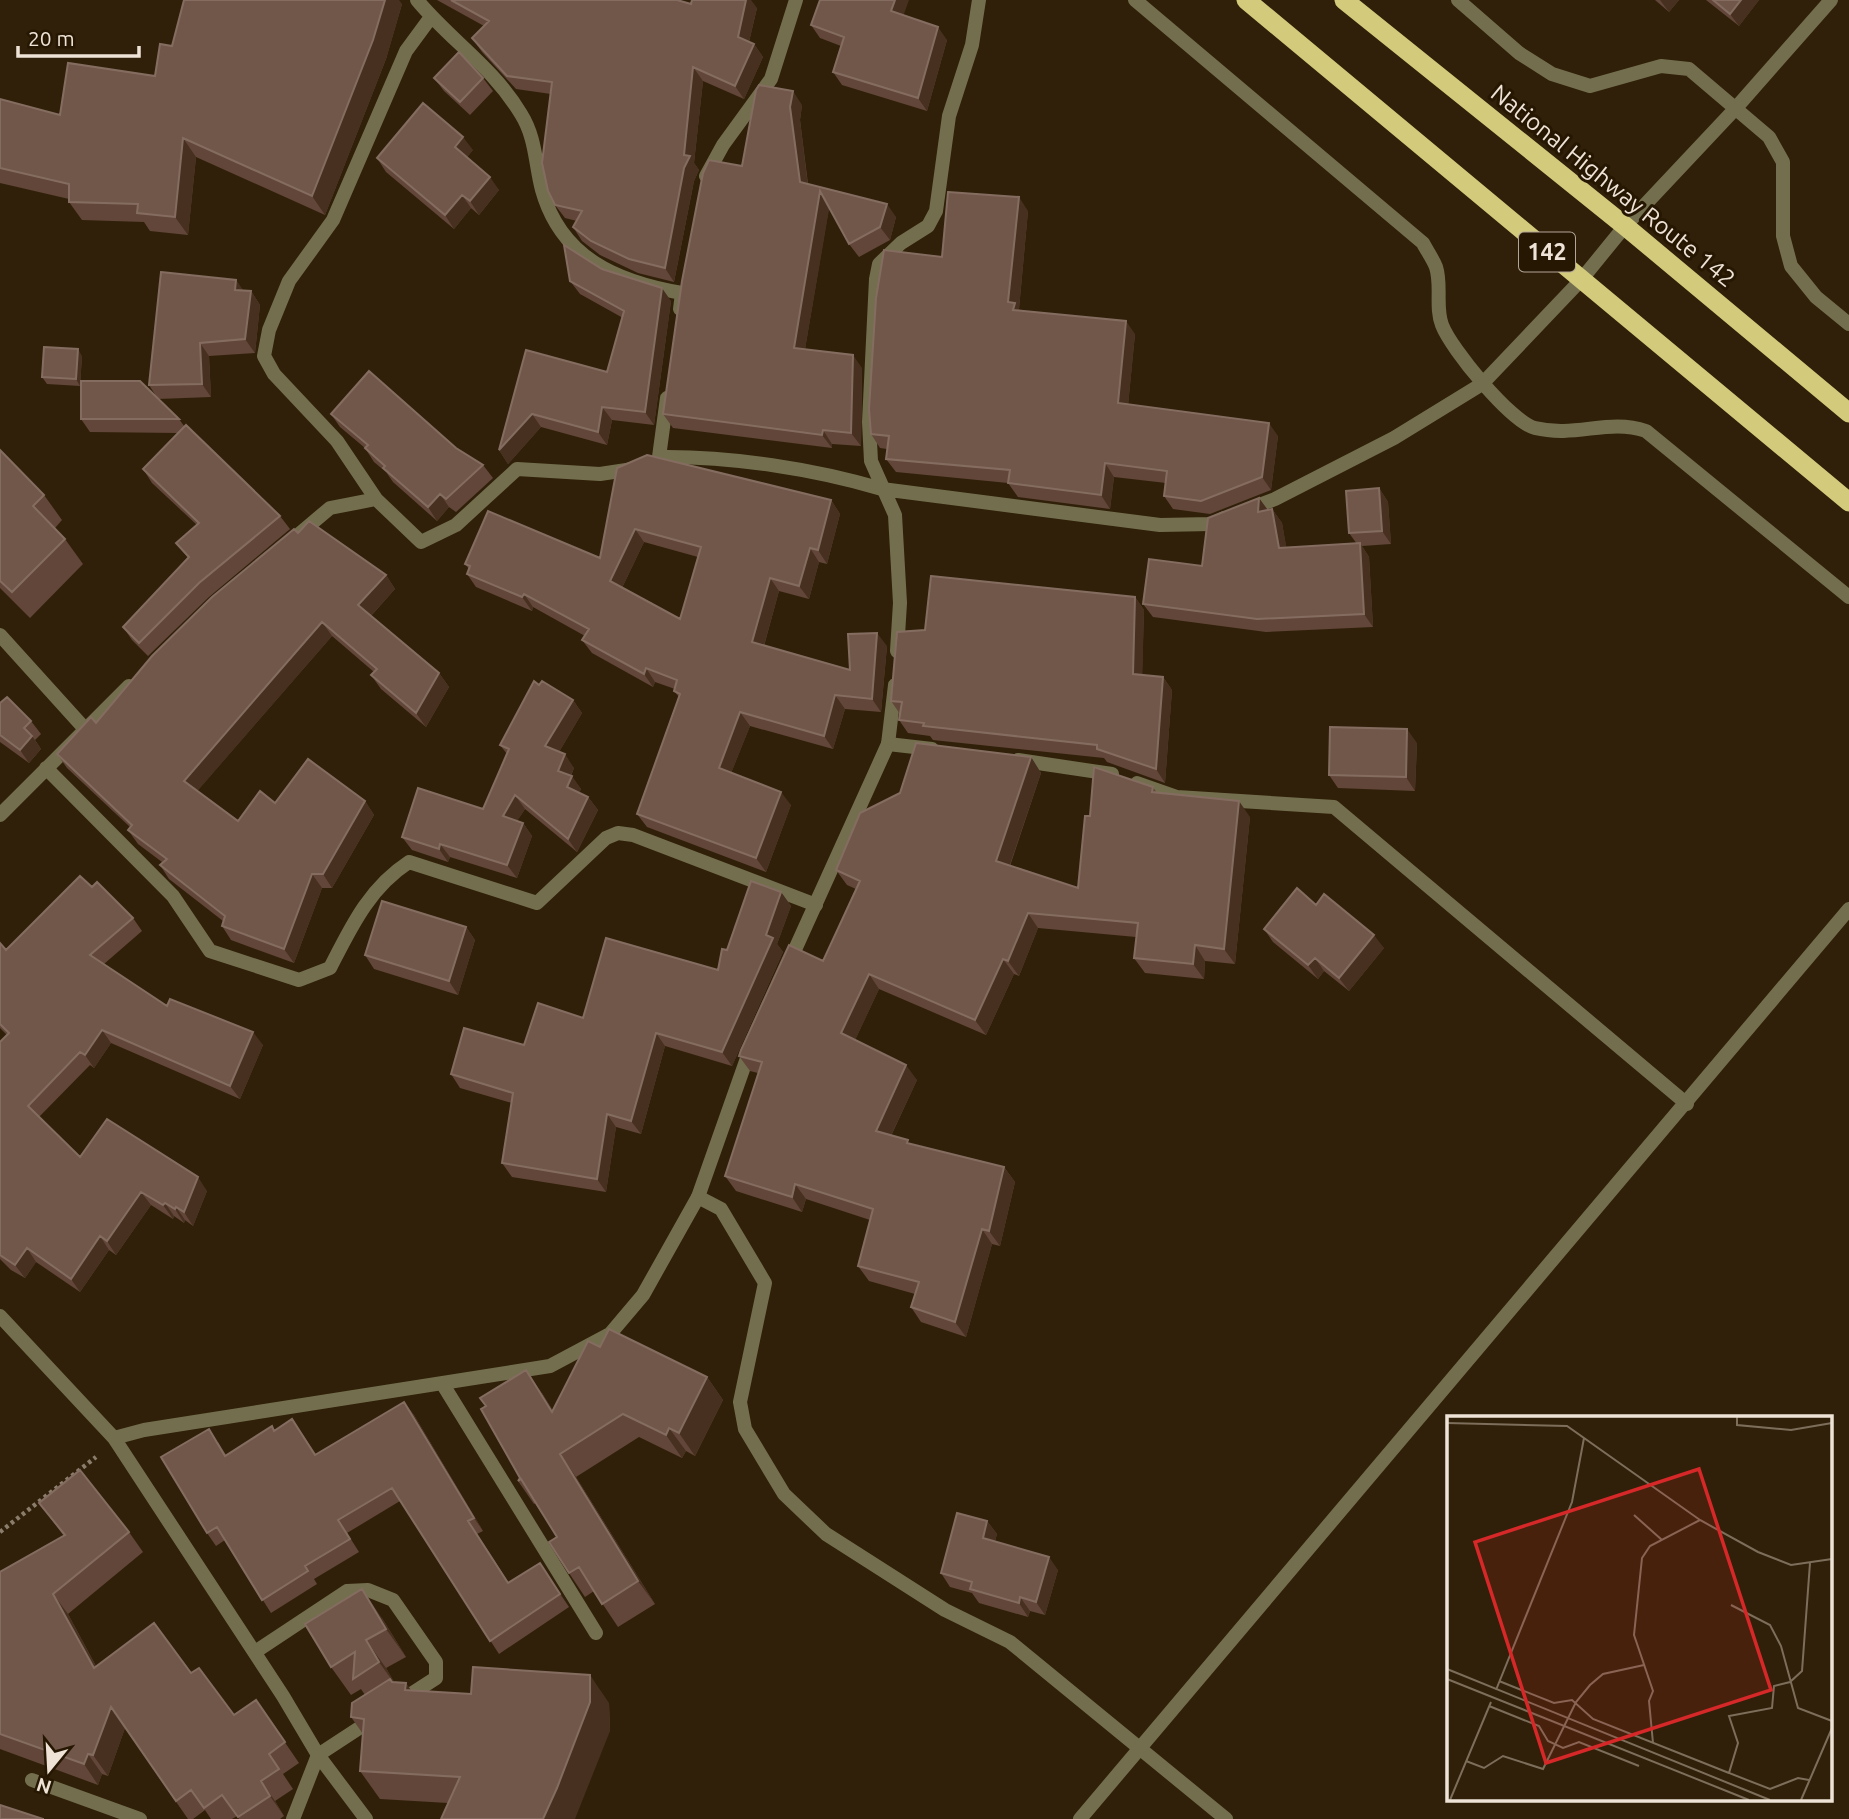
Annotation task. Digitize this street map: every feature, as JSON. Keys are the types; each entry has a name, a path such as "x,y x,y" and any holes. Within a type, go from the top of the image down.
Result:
{"highway":[{"name":"142","path":"1246,0 1849,502"},
{"name":"National Highway Route 142","path":"1344,0 1625,226 1849,413"}],"street":[{"path":"418,0 431,17 494,75 522,115 536,148 542,189 555,224 575,250 600,268 658,289 683,288 679,318"},
{"path":"700,196 703,183 723,145 771,79 796,0"},
{"path":"782,978 888,744 900,603 895,515 871,461 869,422 876,279 879,264 901,243 928,226 936,211 949,116 972,45 979,0"},
{"path":"1135,0 1423,243 1436,268 1442,326 1482,384 1531,427 1565,433 1626,424 1646,431 1849,597"},
{"path":"1458,0 1519,53 1552,74 1590,86 1661,66 1689,69 1769,136 1783,162 1783,236 1791,266 1816,297 1849,324"},
{"path":"431,17 406,51 333,220 289,281 269,330 264,356 274,374 337,441 376,499 421,542 456,526 517,469 600,474 630,471 659,457 690,457 837,476 882,489 1160,525 1210,524 1275,499 1332,470 1394,438 1482,384 1581,281 1625,226 1735,109 1831,0"},
{"path":"659,457 670,381"},
{"path":"288,543 330,508 376,499"},
{"path":"0,635 85,729"},
{"path":"0,815 137,679"},
{"path":"888,744 941,751"},
{"path":"1007,759 1100,770 1177,797 1334,807 1687,1104"},
{"path":"46,768 173,896 210,951 299,980 330,968 361,908 382,883 409,862 537,903 606,838 618,833 633,835 816,905"},
{"path":"1080,1819 1687,1104 1849,909"},
{"path":"114,1438 144,1430 550,1366 610,1334 643,1295 698,1196 743,1062 760,1026"},
{"path":"698,1196 721,1209 765,1283 740,1402 745,1429 784,1494 826,1534 945,1610 1010,1642 1141,1746 1226,1819"},
{"path":"0,1317 114,1438 254,1652 317,1755 366,1819"},
{"path":"442,1383 596,1633"},
{"path":"254,1652 347,1591 368,1590 393,1600 436,1662 436,1678 317,1755 293,1819"},
{"path":"32,1780 140,1819"}],"path":[{"path":"0,1532 90,1462 114,1438"}],"building":[{"path":"184,0 385,0 373,40 312,196 183,138 175,217 137,213 138,204 69,202 69,184 0,168 0,99 60,115 68,63 155,76 160,44 172,46"},
{"path":"451,0 677,0 691,4 692,0 746,0 738,37 754,44 735,86 693,67 684,155 690,156 684,168 665,268 629,259 591,241 573,227 582,211 555,205 548,191 542,163 552,82 507,76 472,38 489,21"},
{"path":"820,0 895,0 891,11 938,27 918,98 833,72 844,37 811,25"},
{"path":"1713,0 1741,0 1730,14"},
{"path":"459,52 483,78 460,102 434,78"},
{"path":"759,85 793,91 790,107 800,182 887,204 880,227 849,244 820,191 794,348 853,355 851,433 823,430 822,435 663,414 682,281 703,173 709,160 742,166"},
{"path":"423,103 463,137 455,147 490,177 470,201 462,195 445,215 377,158"},
{"path":"948,192 1019,197 1008,302 1015,303 1013,310 1126,321 1118,403 1269,423 1262,477 1201,501 1164,496 1167,471 1105,463 1101,495 1008,483 1010,470 886,459 889,436 871,434 869,409 876,298 884,250 942,257"},
{"path":"564,245 602,269 662,288 645,412 602,407 598,432 532,414 499,450 526,350 607,372 624,311 570,281"},
{"path":"161,272 236,280 235,290 251,291 245,339 200,343 202,384 149,385"},
{"path":"44,347 78,349 76,379 42,377"},
{"path":"369,371 456,448 483,465 446,499 440,494 428,507 383,468 385,466 365,448 368,445 331,414"},
{"path":"81,381 140,381 179,419 81,419"},
{"path":"186,425 280,516 199,583 139,643 123,627 189,557 176,543 199,523 143,469"},
{"path":"0,450 44,495 33,506 65,539 12,592 0,581"},
{"path":"647,455 831,500 818,550 810,548 799,586 770,578 752,642 850,670 848,634 877,633 872,699 835,695 824,736 740,712 719,768 781,792 756,858 637,814 680,694 674,691 677,680 646,668 644,674 582,640 589,629 524,594 522,597 467,574 470,566 465,564 488,511 600,558 617,468","holes":["635,529 701,547 680,619 610,581"]},
{"path":"1379,488 1382,531 1349,533 1346,491"},
{"path":"1259,498 1258,512 1272,509 1279,548 1360,543 1364,614 1257,619 1143,604 1149,559 1202,566 1208,518"},
{"path":"309,521 386,575 358,605 439,673 416,713 371,675 377,669 322,622 184,781 238,821 260,791 275,803 308,759 365,801 323,874 312,874 284,949 222,926 225,916 160,865 167,859 128,830 132,825 57,754 91,717 96,723 152,656 212,597 294,529 298,533"},
{"path":"931,576 1135,597 1133,674 1163,677 1156,769 1097,749 1097,745 923,726 924,723 899,720 902,702 891,701 897,632 925,630"},
{"path":"534,681 539,685 542,681 573,700 545,746 565,754 558,771 572,776 567,787 588,797 568,839 515,795 503,816 523,823 507,865 440,844 439,849 402,837 418,788 483,809 509,749 500,745"},
{"path":"7,697 31,721 24,728 32,736 20,750 0,735 0,703"},
{"path":"1330,727 1407,729 1406,777 1329,775"},
{"path":"916,743 1031,757 996,861 1078,888 1085,816 1090,816 1094,767 1153,787 1152,792 1239,801 1224,949 1195,945 1193,964 1134,958 1138,923 1028,913 1008,961 1003,959 975,1020 869,974 841,1033 906,1065 876,1131 908,1140 907,1143 1004,1167 989,1231 982,1229 955,1322 911,1307 919,1282 858,1266 873,1209 795,1184 792,1197 725,1176 762,1062 739,1056 741,1050 789,945 823,961 860,881 836,870 860,813 900,793"},
{"path":"80,876 92,887 97,882 133,918 90,955 167,1006 170,999 253,1032 230,1086 102,1030 85,1055 80,1052 28,1106 80,1157 107,1119 198,1177 184,1212 165,1203 163,1205 141,1192 107,1241 100,1236 71,1279 27,1248 15,1265 0,1255 0,1042 9,1033 0,1024 0,943 6,950"},
{"path":"751,881 781,892 766,935 773,938 722,1052 656,1033 631,1121 607,1114 597,1179 502,1163 513,1093 451,1074 464,1028 524,1045 538,1003 583,1018 606,938 718,970 722,949 727,950"},
{"path":"1297,888 1316,905 1324,894 1374,935 1339,978 1315,958 1308,965 1264,929"},
{"path":"382,901 466,927 449,981 365,955"},
{"path":"609,1329 707,1377 679,1433 669,1428 666,1435 623,1414 560,1454 638,1581 602,1604 579,1567 569,1573 549,1542 557,1537 521,1479 518,1481 520,1478 481,1409 486,1406 480,1398 526,1370 552,1412 588,1341 600,1347"},
{"path":"404,1402 474,1518 468,1521 508,1583 540,1563 560,1594 490,1641 392,1488 338,1520 350,1539 305,1566 308,1571 262,1600 217,1527 207,1533 161,1457 209,1429 225,1456 272,1426 274,1431 292,1419 315,1455"},
{"path":"80,1470 129,1532 53,1594 94,1668 154,1623 191,1673 199,1668 234,1715 256,1700 285,1742 269,1754 279,1769 261,1781 270,1796 238,1817 222,1795 204,1808 191,1790 176,1801 111,1707 93,1755 88,1754 84,1764 0,1734 0,1572 65,1535 39,1503"},
{"path":"957,1513 987,1521 983,1538 1049,1557 1036,1602 1020,1597 1019,1603 970,1589 972,1582 941,1573"},
{"path":"362,1589 386,1629 366,1640 379,1662 353,1679 355,1652 331,1667 305,1624"},
{"path":"473,1667 590,1675 590,1702 543,1819 441,1819 460,1777 360,1771 364,1719 351,1717 352,1703 390,1679 392,1682 406,1683 405,1690 471,1694"},
{"path":"0,1805 43,1819 0,1819"}]}
